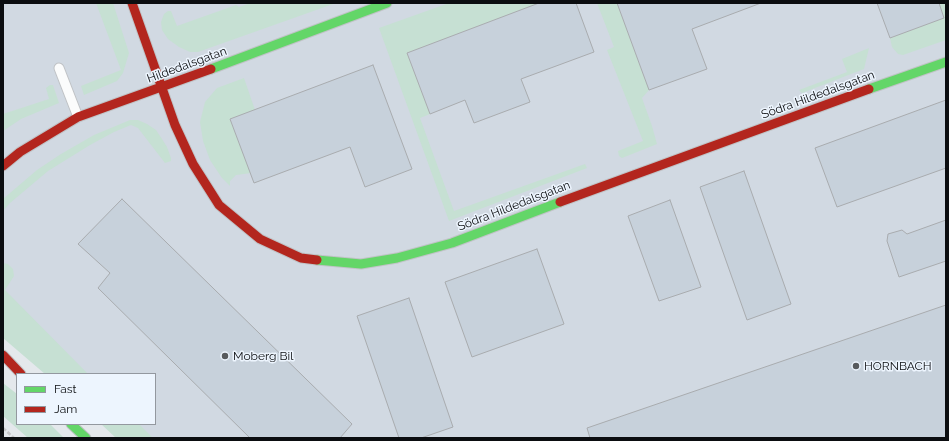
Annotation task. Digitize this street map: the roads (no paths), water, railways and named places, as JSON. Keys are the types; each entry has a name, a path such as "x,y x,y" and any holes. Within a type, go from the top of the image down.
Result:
{"street":[{"name":"Hildedalsgatan","path":"3,166 20,152 78,117 161,88 387,3"},
{"name":"Södra Hildedalsgatan","path":"132,5 175,125 192,164 219,205 260,239 301,258 361,264 404,256 452,243 603,186 946,62"},
{"path":"3,355 20,373"},
{"path":"72,425 86,438"}],"lane":[{"path":"132,5 142,3"},
{"path":"59,68 78,117"}],"place":[{"name":"Moberg Bil","path":"225,356"},
{"name":"HORNBACH","path":"856,366"}]}
